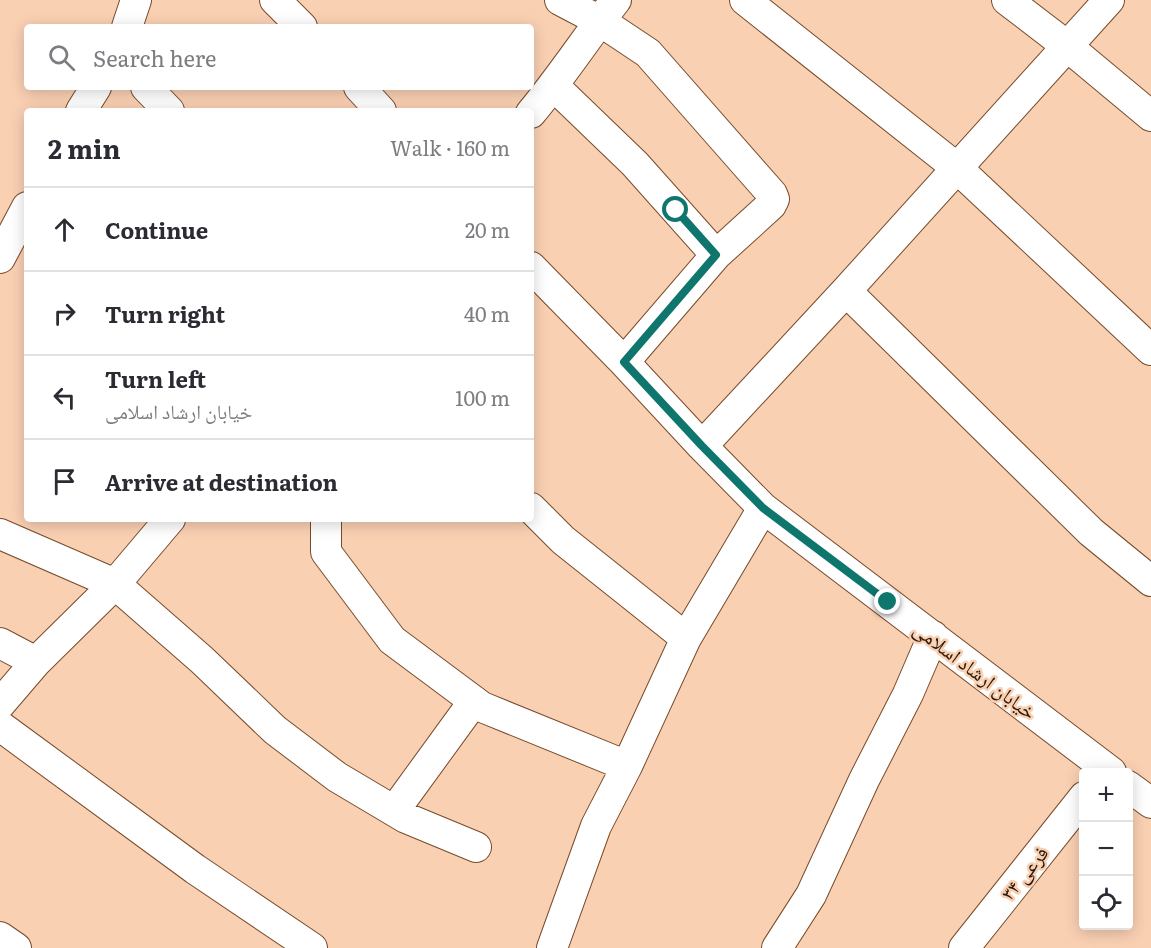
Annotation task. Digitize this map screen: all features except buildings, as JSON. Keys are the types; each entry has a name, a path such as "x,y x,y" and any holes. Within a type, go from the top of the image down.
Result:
{"street":[{"path":"128,24 136,0"},
{"path":"275,0 299,24"},
{"path":"560,0 608,10 774,199 771,205 716,255 624,362"},
{"path":"745,0 957,168 1151,350"},
{"path":"1007,0 1068,46 1151,116"},
{"path":"702,446 846,291 1109,0"},
{"path":"534,109 554,86 608,10"},
{"path":"554,86 635,164 716,255"},
{"path":"83,108 94,90"},
{"path":"149,90 166,108"},
{"path":"362,90 378,108"},
{"path":"0,258 24,213"},
{"name":"خیابان ارشاد اسلامی","path":"534,270 763,508 1103,768"},
{"path":"846,291 1092,532 1151,581"},
{"path":"552,948 596,826 627,766 686,638 763,508"},
{"path":"534,510 563,540 686,638"},
{"path":"0,704 36,662 115,584 167,522"},
{"path":"326,522 326,552 392,640 482,707 627,766"},
{"path":"0,534 115,584 202,660 275,730 337,777 406,818 476,847"},
{"path":"777,948 811,894 864,780 908,694 933,636"},
{"path":"0,643 36,662"},
{"path":"394,811 474,701"},
{"path":"0,726 195,869 312,948"},
{"name":"خیابان ارشاد اسلامی","path":"1133,790 1151,803"},
{"name":"فرعی ۳۴","path":"964,948 1079,802"},
{"path":"0,938 16,948"}],"route":[{"path":"676,210 716,255 624,362 763,508 888,602"}]}
